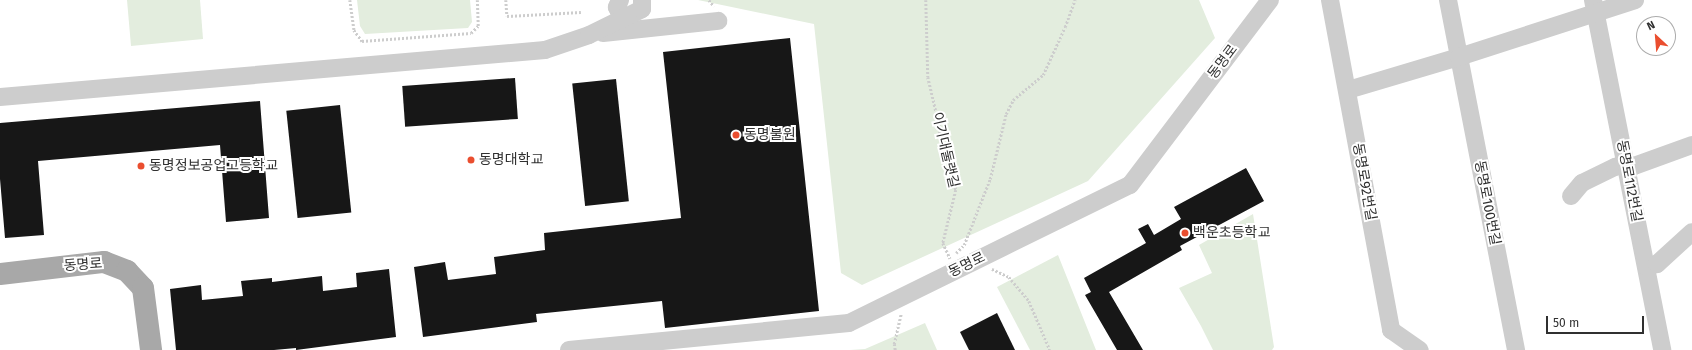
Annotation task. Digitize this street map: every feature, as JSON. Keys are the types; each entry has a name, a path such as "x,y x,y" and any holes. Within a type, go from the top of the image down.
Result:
{"main road":[{"name":"동명로","path":"0,274 104,262 127,271 143,288 151,350"}],"street":[{"path":"620,0 617,7 622,19"},
{"path":"0,96 545,50 589,35 642,9 642,0"},
{"name":"동명로","path":"569,350 849,323 1130,186 1270,0"},
{"name":"동명로92번길","path":"1330,0 1348,90 1391,330 1420,350"},
{"name":"동명로100번길","path":"1448,0 1516,350"},
{"path":"1348,90 1459,57 1594,6 1635,0"},
{"name":"동명로112번길","path":"1594,6 1662,350"},
{"path":"589,35 718,21"},
{"path":"1571,196 1582,183 1615,167 1625,164 1634,166 1692,145"},
{"path":"1646,266 1657,264 1692,232"}],"path":[{"path":"350,0 354,30 362,41 471,33 478,26 477,0"},
{"path":"506,0 507,16 582,12"},
{"name":"이기대둘랫길","path":"926,0 928,77 939,124 941,144 950,164 956,190 943,243 950,258"},
{"path":"936,280 950,258 964,245 990,179 1006,114 1013,100 1042,75 1076,0"},
{"path":"975,261 1009,277 1029,301 1050,350"},
{"path":"895,350 894,344 902,313 905,309"}],"green space":[{"path":"127,0 200,0 203,39 131,46"},
{"path":"357,0 470,0 472,22 468,28 365,34 360,26"},
{"path":"698,0 1199,0 1215,38 1088,181 862,285 841,273 814,24"},
{"path":"1253,214 1274,347 1272,350 1213,350 1179,288 1212,273 1199,245"},
{"path":"1058,255 1096,350 1030,350 997,287"},
{"path":"925,323 937,350 850,350 865,349"}],"building":[{"name":"동명불원","path":"790,38 819,311 665,328 662,301 536,314 537,322 423,337 414,267 445,262 448,280 496,274 494,257 545,250 544,233 681,218 663,52"},
{"path":"515,78 518,119 405,127 402,86"},
{"path":"616,79 629,201 585,206 572,84"},
{"path":"260,101 269,218 226,222 220,145 38,161 44,235 5,238 0,179 0,123"},
{"path":"340,105 351,212 298,218 286,111"},
{"path":"1246,168 1264,201 1180,246 1182,250 1109,292 1143,350 1117,350 1085,295 1091,292 1084,278 1146,243 1138,229 1148,224 1154,235 1181,219 1174,207"},
{"path":"389,269 396,337 296,350 296,348 274,350 176,350 170,289 201,285 202,300 243,296 241,281 272,278 272,282 322,276 323,291 357,287 356,273"},
{"path":"997,313 1015,350 969,350 960,332"}],"place":[{"name":"동명불원","path":"736,135"},
{"name":"동명대학교","path":"471,160"},
{"name":"동명정보공업고등학교","path":"141,166"},
{"name":"백운초등학교","path":"1185,233"}]}
